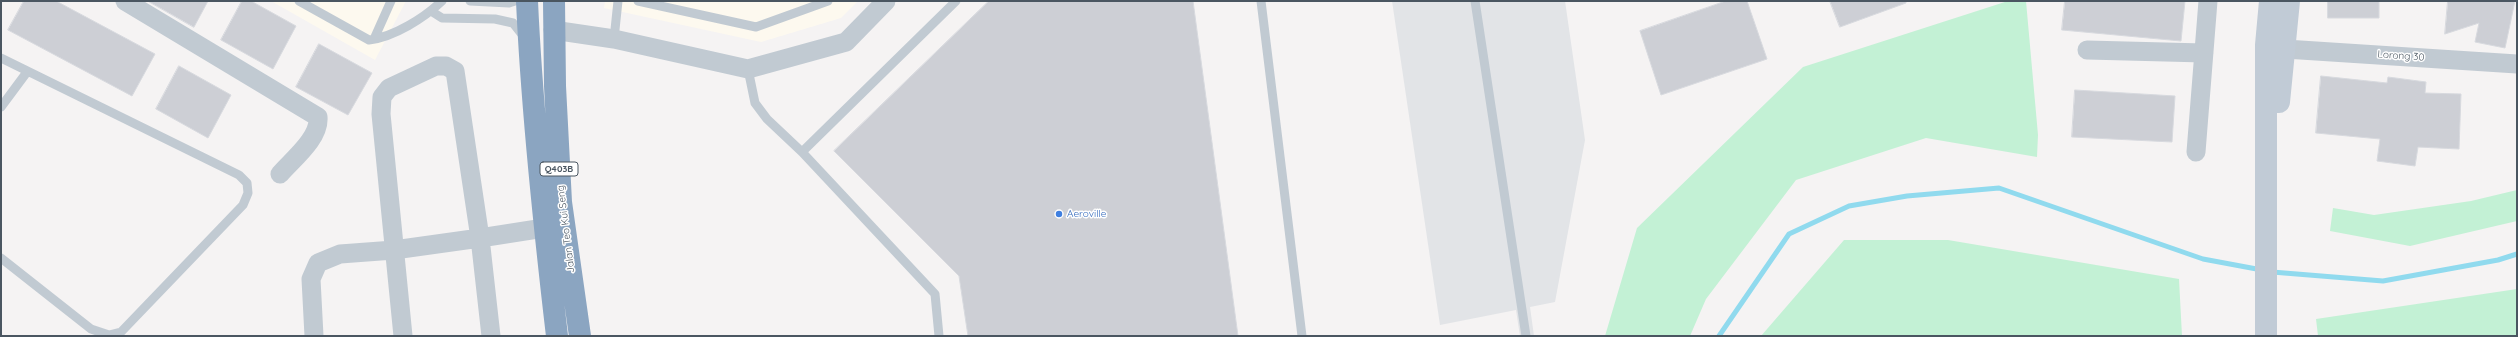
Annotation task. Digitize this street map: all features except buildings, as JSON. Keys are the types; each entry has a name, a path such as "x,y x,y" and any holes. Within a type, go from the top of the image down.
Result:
{"highway":[{"name":"Jalan Teo Kui Seng","path":"527,1 529,44 544,228 557,336"},
{"name":"Jalan Teo Kui Seng","path":"554,1 553,30 561,202 580,336"}],"main road":[{"path":"2266,334 2268,203 2266,45 2270,1"},
{"path":"2268,203 2290,1"}],"street":[{"path":"125,1 318,117 319,125 315,133 280,174"},
{"path":"553,30 614,39 748,70 846,42 886,1"},
{"path":"2196,152 2208,1"},
{"name":"Lorong 30","path":"2284,49 2517,64"},
{"path":"2087,50 2204,53"},
{"path":"403,336 380,114 382,97 389,88 436,66 446,66 455,71 480,238 491,336"},
{"path":"314,336 311,278 318,263 340,254 394,250 544,228"}],"lane":[{"path":"299,1 371,40"},
{"path":"371,40 391,1"},
{"path":"371,40 432,11 442,1"},
{"path":"470,1 509,3 515,1"},
{"path":"614,39 618,1"},
{"path":"638,1 756,28 828,1"},
{"path":"802,152 956,1"},
{"path":"1260,1 1302,336"},
{"path":"1475,1 1526,336"},
{"path":"432,11 442,18 495,19 513,23 529,44"},
{"path":"1,58 239,175 247,182 248,193 243,205 121,332 109,335 90,329 1,258"},
{"path":"748,70 754,104 767,119 802,152 935,294 939,336"},
{"path":"1,107 27,72"}],"shaded area":[{"path":"271,1 406,1 375,60"},
{"path":"605,1 858,1 841,18 761,42 604,8"},
{"path":"1392,1 1565,1 1585,140 1555,302 1530,307 1534,336 1520,336 1516,310 1440,325"}],"green space":[{"path":"2008,1 2026,1 2038,135 2037,157 1926,138 1796,180 1706,299 1690,336 1605,336 1637,228 1803,67"},
{"path":"2517,190 2517,221 2410,246 2330,231 2333,208 2374,215 2471,201"},
{"path":"1844,240 1948,240 2179,279 2182,336 1761,336"},
{"path":"2517,289 2517,336 2318,336 2316,319"}],"waterway":[{"path":"1719,336 1789,234 1849,206 1907,196 1999,188 2203,259 2262,270"},
{"path":"2272,272 2383,281 2498,260 2517,254"}],"place":[{"name":"Aeroville","path":"1059,214"}]}
